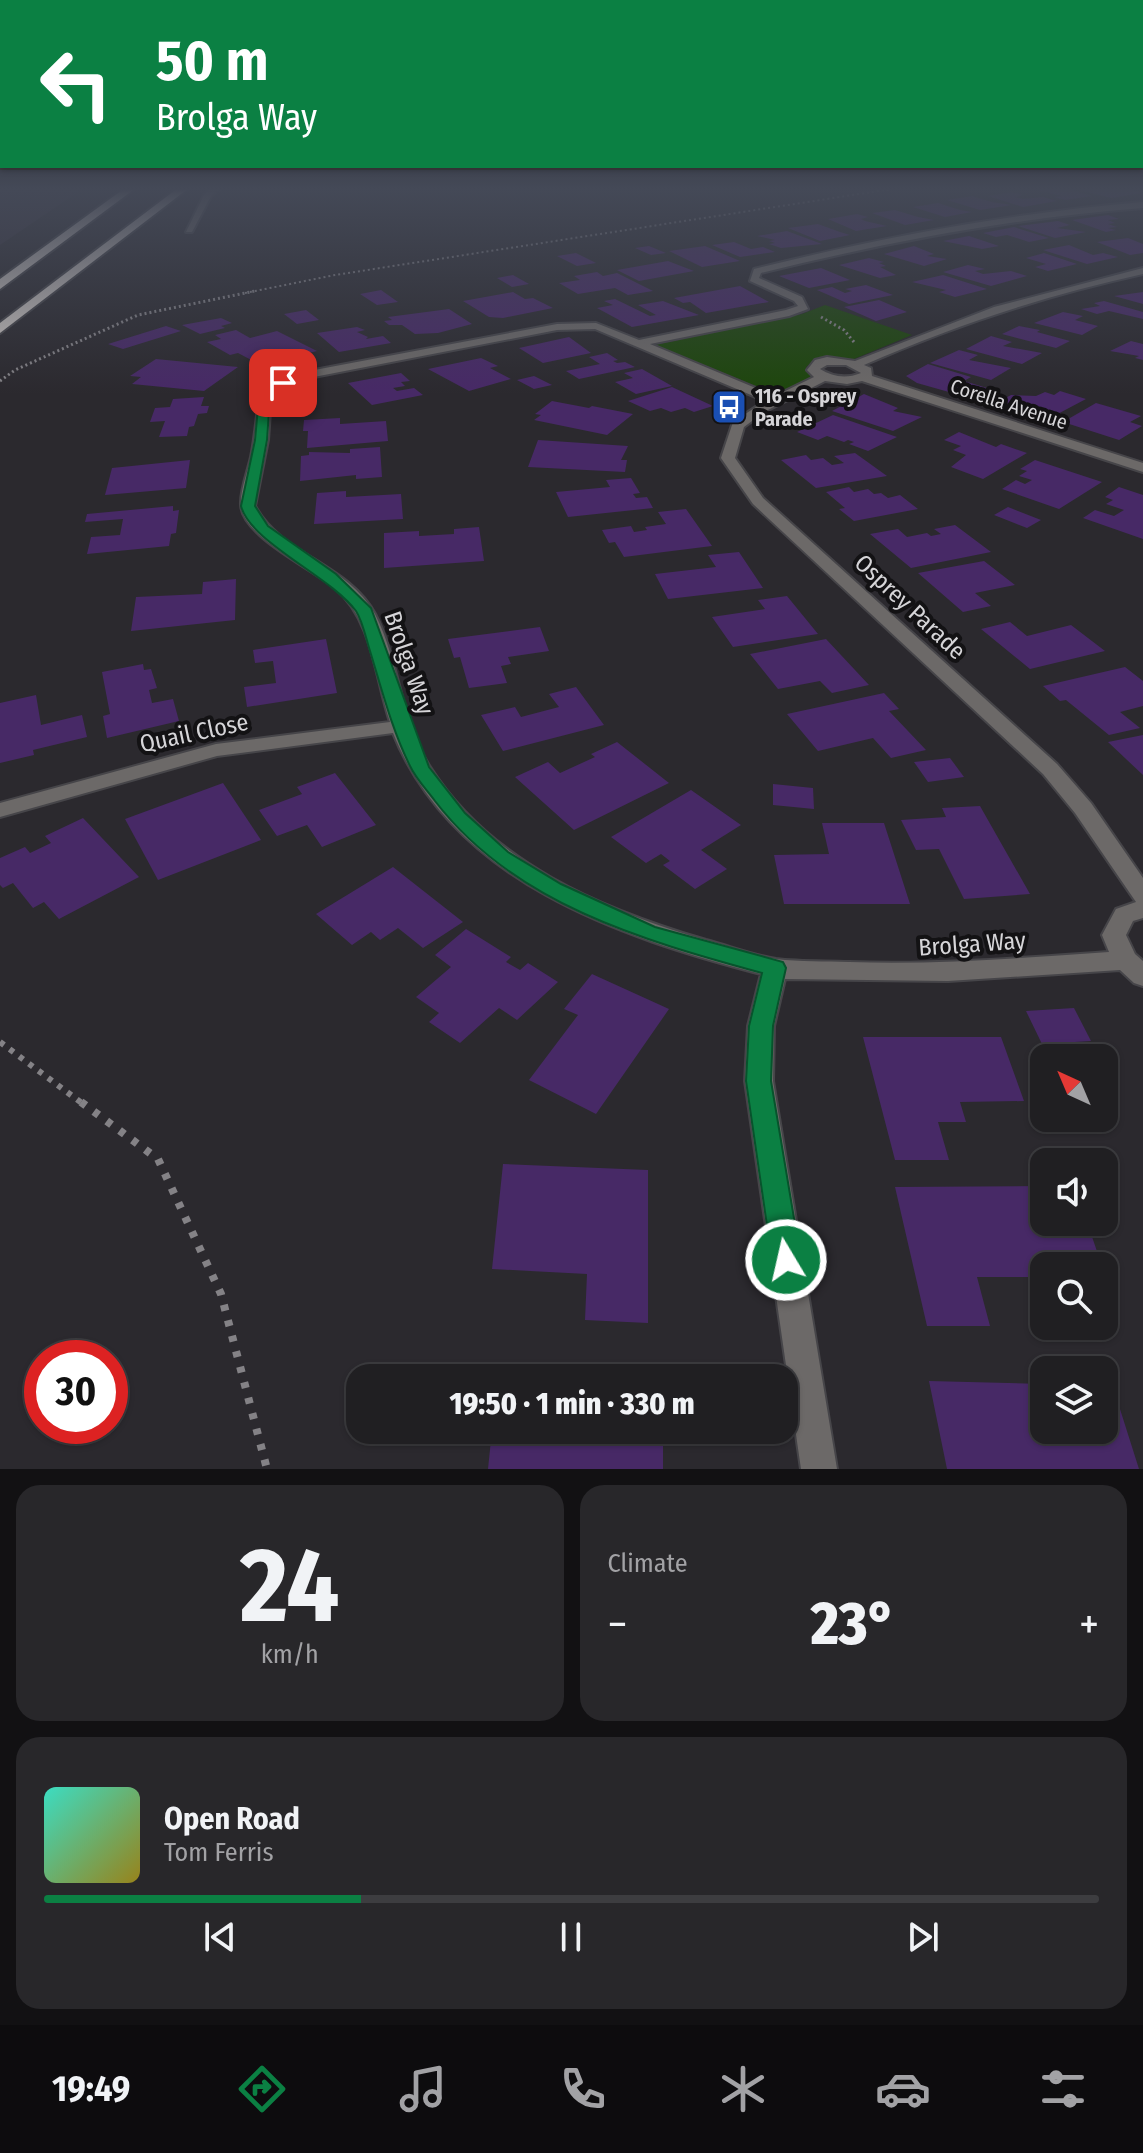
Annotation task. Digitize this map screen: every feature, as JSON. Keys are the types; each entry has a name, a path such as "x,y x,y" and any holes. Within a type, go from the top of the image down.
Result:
{"highway":[{"path":"0,285 38,257"},
{"path":"0,329 95,257"}],"street":[{"path":"639,343 789,313 804,307 798,299 754,279 757,271 819,257"},
{"path":"860,371 837,361 819,363 813,370 823,377 840,380 860,371 935,329 991,309 1143,271"},
{"name":"Brolga Way","path":"776,401 596,326 570,325 292,378 265,396 261,440 248,506 250,514 263,529 331,577 365,612 402,726 420,768 458,817 501,857 554,890 649,933 775,968 910,975 1134,968"},
{"name":"Corella Avenue","path":"860,371 1143,468"},
{"name":"Osprey Parade","path":"823,377 738,425 728,458 732,467 758,501 1050,769 1083,808 1143,896"},
{"name":"Quail Close","path":"0,810 216,750 402,726"},
{"path":"1134,968 1114,935 1124,915 1143,909"},
{"path":"775,968 761,1026 759,1081 819,1469"}],"path":[{"path":"0,381 15,370 138,315 335,275 454,257"},
{"path":"818,316 851,336 853,347"},
{"path":"0,1042 158,1159 221,1294 267,1469"}],"green space":[{"path":"825,305 912,335 854,359 813,361 806,367 812,376 785,392 773,393 655,345 802,314"}],"building":[{"path":"558,257 583,257 596,263 577,266"},
{"path":"680,257 730,257 740,261 702,267"},
{"path":"893,257 947,259 924,266"},
{"path":"1055,257 1077,264 1048,271 1035,267 1046,264 1026,258"},
{"path":"1064,257 1118,257 1087,264"},
{"path":"869,258 884,262 879,263 886,266 880,267 896,275 880,278 839,265"},
{"path":"668,261 694,271 639,281 617,270"},
{"path":"968,265 985,269 975,271 983,274 1011,271 1027,276 991,286 943,272"},
{"path":"821,268 850,280 809,288 779,276"},
{"path":"597,272 603,276 617,273 653,291 628,295 615,288 578,294 559,283 580,280 574,276"},
{"path":"513,275 529,284 512,287 497,278"},
{"path":"943,275 987,289 955,297 939,292 946,290 912,282"},
{"path":"866,285 893,295 849,304 817,290 832,287 845,293 852,291 845,289"},
{"path":"740,286 769,302 706,313 690,302 683,303 674,298"},
{"path":"381,290 398,302 377,305 360,294"},
{"path":"513,292 553,308 503,318 489,317 463,301"},
{"path":"1143,292 1143,304 1114,296"},
{"path":"615,299 650,316 656,315 638,305 663,301 699,315 632,327 597,308 613,305 604,301"},
{"path":"879,300 907,312 876,321 844,307"},
{"path":"1104,301 1143,312 1143,319 1109,311 1097,314 1081,309 1100,306 1094,303"},
{"path":"449,309 472,324 438,333 415,334 402,325 389,325 384,321 392,320 388,317"},
{"path":"306,310 319,320 297,324 284,314"},
{"path":"1063,312 1083,316 1075,320 1098,326 1082,335 1034,323"},
{"path":"221,318 232,323 221,326 225,328 200,334 182,325"},
{"path":"166,326 181,331 123,349 108,344"},
{"path":"1019,326 1070,341 1056,348 1002,334"},
{"path":"357,327 365,330 357,332 368,337 366,339 383,336 391,343 339,352 317,333"},
{"path":"236,330 250,338 277,331 317,351 261,365 238,353 230,355 207,342 221,339 215,335"},
{"path":"991,336 1012,342 1003,346 1042,353 1022,364 966,349"},
{"path":"569,337 591,353 543,363 519,348"},
{"path":"1131,341 1143,344 1143,360 1135,358 1139,356 1110,351"},
{"path":"959,350 978,355 969,360 1011,368 991,380 930,363"},
{"path":"607,353 618,360 613,361 617,363 625,362 635,367 579,379 566,371 600,364 589,357"},
{"path":"481,358 498,366 490,368 511,379 469,391 428,369"},
{"path":"156,359 238,367 204,391 132,384 141,377 130,376"},
{"path":"928,364 971,377 964,381 987,388 970,398 917,383 906,376"},
{"path":"642,369 672,386 636,394 615,382 633,378 624,373"},
{"path":"401,373 410,381 401,382 405,386 393,388 397,391 414,388 423,395 372,405 348,383"},
{"path":"534,376 552,385 534,389 517,380"},
{"path":"672,387 713,406 694,412 685,408 671,412 661,408 650,411 628,401"},
{"path":"1060,391 1086,399 1050,418 1000,401 1011,395 1036,396 1045,392 1054,395"},
{"path":"864,394 898,408 893,411 922,417 893,431 832,411"},
{"path":"204,397 201,406 209,406 207,413 198,414 187,436 159,437 165,421 150,422 155,408 170,407 173,399"},
{"path":"552,401 633,414 607,435 534,420 541,415 535,414"},
{"path":"1096,403 1141,416 1130,422 1142,426 1119,440 1063,422"},
{"path":"833,415 897,437 868,451 849,444 854,442 848,440 844,442 827,436 818,440 797,432"},
{"path":"340,418 340,424 386,421 388,441 307,448 308,431 303,431 304,420"},
{"path":"959,432 996,447 1001,444 1027,453 983,479 951,467 966,455 953,450 961,446 944,440"},
{"path":"538,440 628,446 621,460 627,460 625,472 528,467"},
{"path":"380,447 382,477 356,479 356,475 300,481 301,456 309,455 309,452 350,453 350,449"},
{"path":"855,453 887,476 816,488 781,460 806,455 811,460 823,458 832,465 844,463 834,456"},
{"path":"190,460 186,488 105,495 112,468"},
{"path":"1035,460 1102,482 1059,509 1002,489 1016,480 1025,484 1032,480 1019,476 1027,471 1020,469"},
{"path":"631,478 640,493 633,494 636,498 647,497 653,508 568,517 556,492 610,487 606,480"},
{"path":"849,487 854,492 868,489 888,498 900,495 918,509 854,521 839,509 845,508 826,492"},
{"path":"1119,487 1143,495 1143,539 1083,518 1095,510 1114,516 1124,510 1106,504 1113,500 1105,497"},
{"path":"346,491 346,497 401,494 403,519 314,524 317,493"},
{"path":"173,506 173,511 179,510 176,533 171,534 169,546 87,554 91,537 120,535 123,519 85,522 87,514"},
{"path":"1008,507 1041,520 1027,528 994,515"},
{"path":"686,509 712,546 624,557 615,542 609,543 602,530 631,526 634,532 647,530 645,527 666,524 658,512"},
{"path":"955,525 991,552 911,568 870,534 898,529 907,537 927,533 931,536 941,534 934,529"},
{"path":"479,527 484,561 384,568 384,533 419,531 419,536 454,534 454,529"},
{"path":"739,552 763,588 668,599 655,574 716,567 708,555"},
{"path":"984,561 1015,585 975,593 991,606 963,612 918,573"},
{"path":"236,579 235,620 131,631 136,597 202,594 203,582"},
{"path":"787,596 818,634 733,647 712,617 765,609 758,600"},
{"path":"1010,622 1027,636 1071,625 1105,651 1030,669 981,629"},
{"path":"540,627 549,651 508,657 511,664 501,666 507,683 469,688 460,657 454,658 448,639"},
{"path":"326,639 337,693 247,707 244,687 276,683 273,661 255,663 253,650"},
{"path":"826,639 869,685 832,693 820,681 778,689 750,654"},
{"path":"143,664 144,670 151,669 157,688 149,690 152,703 173,699 179,721 107,738 103,716 110,714 102,672"},
{"path":"1125,667 1143,681 1143,706 1120,712 1140,728 1109,735 1066,700 1060,701 1043,686"},
{"path":"576,687 604,725 503,751 481,715 515,707 521,717 559,707 549,694"},
{"path":"884,693 899,709 889,711 926,750 891,758 873,738 818,751 787,714"},
{"path":"36,695 41,725 82,715 87,737 33,750 34,755 0,763 0,703"},
{"path":"1143,735 1143,775 1108,742"},
{"path":"617,742 669,783 574,830 515,777 548,762 560,773 595,757 591,754"},
{"path":"950,758 964,777 928,782 914,762"},
{"path":"335,773 376,825 322,847 307,825 277,836 259,810 302,794 297,787"},
{"path":"223,783 261,840 158,880 125,819"},
{"path":"773,784 813,788 814,809 773,805"},
{"path":"691,790 741,825 701,850 727,869 695,889 663,865 670,861 661,854 646,863 611,837"},
{"path":"980,806 1030,894 964,899 939,849 916,850 901,820 946,817 942,808"},
{"path":"83,818 139,877 59,919 44,902 33,908 13,883 3,888 0,885 0,858 25,847 30,853 51,843 45,836"},
{"path":"822,823 884,823 910,904 784,904 774,855 829,854"},
{"path":"393,867 463,922 423,948 398,928 380,940 371,932 352,945 316,914"},
{"path":"466,929 511,957 506,962 520,970 528,963 558,982 517,1020 499,1008 460,1043 429,1022 439,1013 416,997 451,967 435,955"},
{"path":"592,974 669,1009 596,1114 529,1080 578,1015 564,1009"},
{"path":"1074,1008 1091,1041 1042,1044 1026,1011"},
{"path":"863,1037 1001,1037 1024,1101 960,1102 966,1122 938,1122 949,1160 895,1160"},
{"path":"503,1164 648,1170 648,1323 585,1320 587,1274 492,1269"},
{"path":"1030,1186 1030,1236 1092,1236 1097,1252 1030,1252 1030,1277 977,1277 990,1326 927,1326 895,1187"},
{"path":"929,1381 1030,1384 1030,1444 1118,1444 1118,1403 1139,1469 947,1469"},
{"path":"491,1444 663,1444 663,1469 488,1469"}],"place":[{"name":"116 - Osprey Parade","path":"729,407"}],"route":[{"path":"283,383 265,396 261,440 248,506 250,514 263,529 331,577 365,612 402,726 420,768 458,817 501,857 554,890 649,933 775,968 761,1026 759,1081 786,1260"}]}
